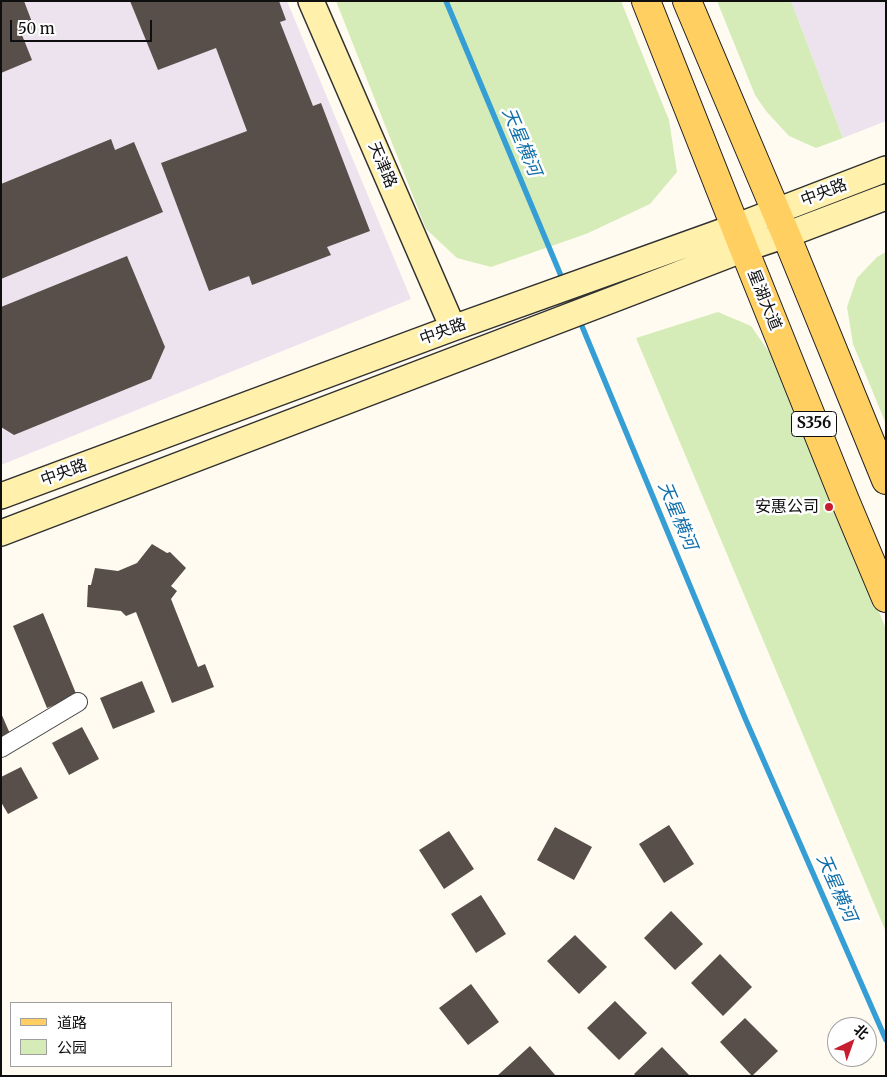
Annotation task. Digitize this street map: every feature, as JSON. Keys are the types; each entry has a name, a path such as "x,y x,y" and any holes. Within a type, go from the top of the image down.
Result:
{"main road":[{"name":"星湖大道","path":"646,1 739,238 886,598"},
{"path":"687,1 781,223"},
{"name":"S356","path":"781,223 886,480"}],"street":[{"name":"天津路","path":"311,1 453,328"},
{"name":"中央路","path":"1,496 612,270 739,238 781,223 886,169"},
{"path":"781,223 886,197"},
{"name":"中央路","path":"1,533 622,296 739,238"},
{"path":"1,748 78,702"}],"shaded area":[{"path":"1,1 287,1 411,299 1,465"},
{"path":"791,1 886,1 886,121 843,138"}],"green space":[{"path":"336,1 621,1 669,120 677,172 650,204 586,234 491,267 457,258 426,229"},
{"path":"717,1 791,1 843,138 816,148 789,136 766,111 755,95"},
{"path":"886,252 886,424 853,344 847,307 857,278 877,257"},
{"path":"718,312 751,326 776,362 886,629 886,932 636,338"}],"building":[{"path":"1,1 24,1 35,30 22,35 32,60 1,73"},
{"path":"130,1 279,1 286,20 280,22 313,106 321,103 370,231 327,247 331,255 252,285 249,276 209,291 161,163 247,131 216,48 158,70"},
{"path":"111,139 115,150 134,142 163,212 1,279 1,184"},
{"path":"127,256 165,347 151,379 14,435 1,427 1,307"},
{"path":"152,544 167,553 170,552 186,568 171,586 177,591 171,599 198,667 205,664 214,687 172,703 136,612 126,616 121,611 87,607 88,585 91,585 95,568 118,571 137,563"},
{"path":"43,613 77,696 47,708 13,626"},
{"path":"142,681 155,712 113,729 100,698"},
{"path":"1,713 11,736 1,740"},
{"path":"82,727 99,759 69,775 52,743"},
{"path":"21,767 38,798 8,814 1,802 1,777"},
{"path":"669,825 694,864 664,883 639,844"},
{"path":"555,827 592,847 574,880 537,860"},
{"path":"449,831 474,869 444,889 419,850"},
{"path":"481,895 506,934 476,953 451,914"},
{"path":"671,911 703,944 675,970 644,938"},
{"path":"575,935 607,967 579,994 547,961"},
{"path":"720,954 752,987 723,1016 691,983"},
{"path":"471,984 499,1022 468,1045 439,1008"},
{"path":"615,1001 647,1033 619,1060 587,1028"},
{"path":"745,1018 778,1051 752,1076 720,1042"},
{"path":"530,1046 556,1076 497,1076"},
{"path":"662,1047 690,1076 636,1076 634,1074"}],"waterway":[{"name":"天星横河","path":"446,1 564,283"},
{"name":"天星横河","path":"579,319 745,718 886,1040"}],"place":[{"name":"安惠公司","path":"829,507"}]}
